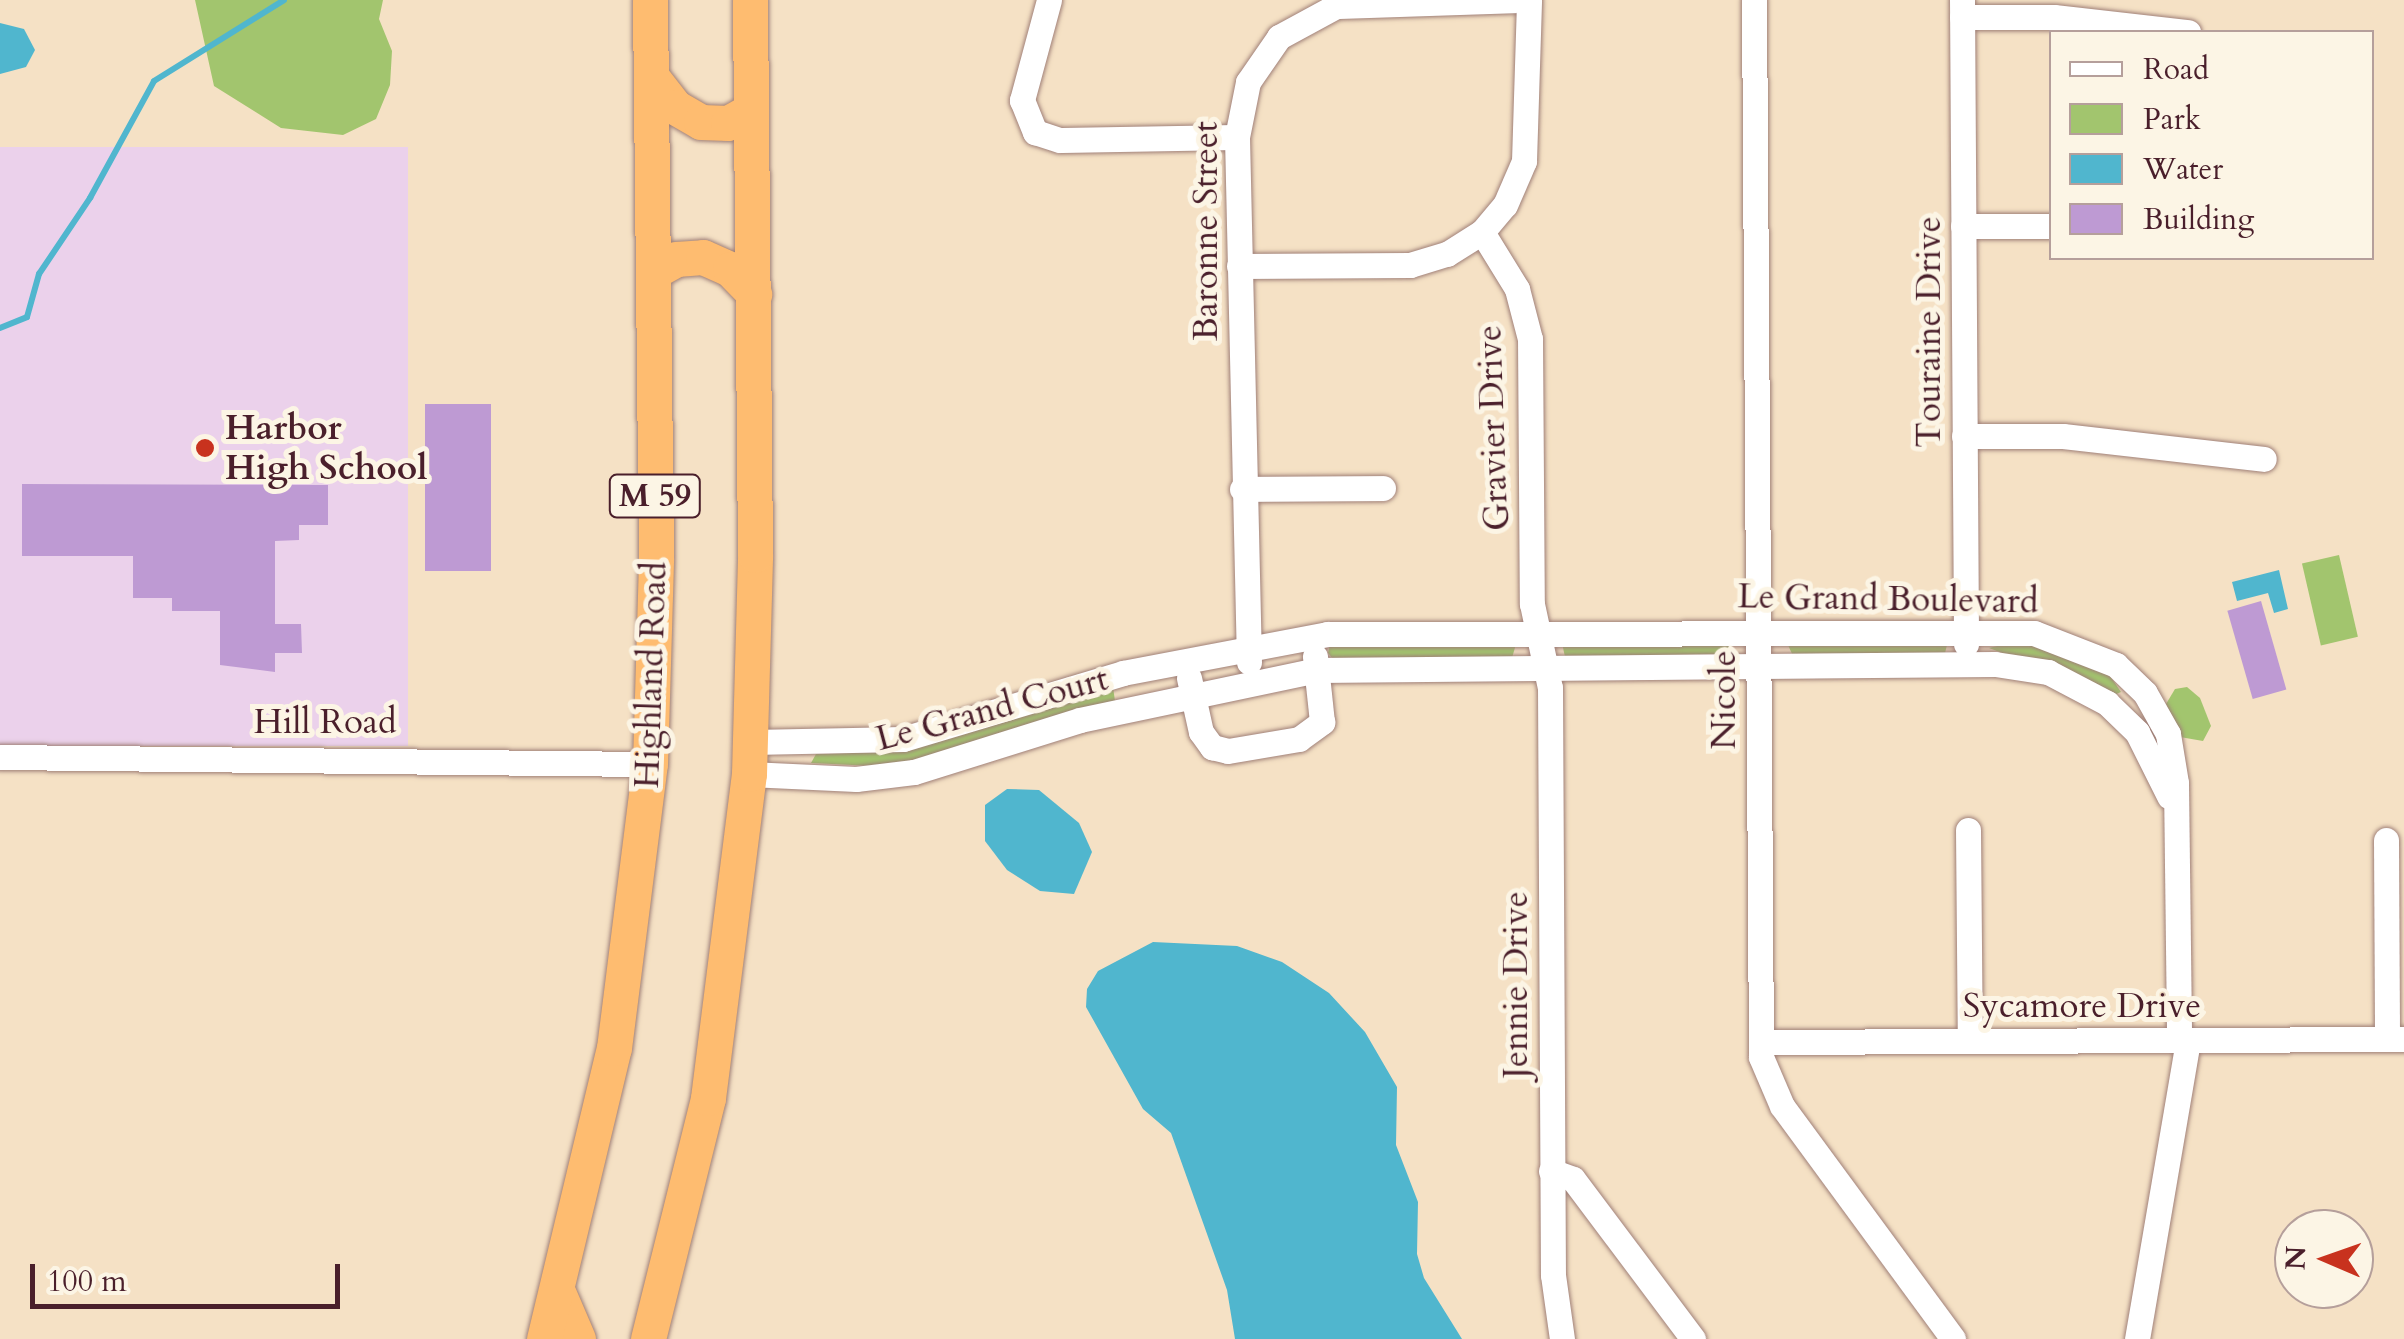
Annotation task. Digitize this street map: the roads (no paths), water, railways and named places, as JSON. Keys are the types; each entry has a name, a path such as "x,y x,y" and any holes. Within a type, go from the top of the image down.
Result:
{"highway":[{"name":"Highland Road","path":"544,1339 558,1292 625,982 650,764 650,0"},
{"name":"M 59","path":"648,1339 708,1098 750,758 754,294 750,0"},
{"path":"651,76 675,107 702,122 728,123 751,110"},
{"path":"653,272 676,259 702,257 730,269 754,294"},
{"path":"558,1292 578,1339"}],"street":[{"path":"1050,0 1022,100 1034,132 1060,140 1237,138"},
{"name":"Baronne Street","path":"1253,681 1246,646 1237,138 1253,72 1279,37 1311,15 1352,2 1515,0"},
{"path":"1239,266 1410,265 1447,254 1482,232 1505,205 1524,161 1529,0"},
{"name":"Nicole","path":"1754,0 1761,1042 1775,1096 1953,1339"},
{"path":"1962,8 2169,30"},
{"name":"Touraine Drive","path":"1962,8 1966,664"},
{"path":"1963,226 2049,226"},
{"name":"Gravier Drive","path":"1482,232 1516,289 1528,324 1538,631"},
{"path":"1964,436 2064,436 2264,459"},
{"path":"1242,489 1383,488"},
{"name":"Le Grand Boulevard","path":"1538,631 1966,629 2062,640 2128,674 2168,734 2183,1040 2136,1339"},
{"name":"Le Grand Court","path":"750,758 904,739 1185,659 1312,635 1538,631"},
{"name":"Jennie Drive","path":"1538,631 1545,666 1552,1275 1562,1339"},
{"path":"1185,659 1202,736 1216,749 1299,739 1322,722 1312,635"},
{"name":"Le Grand Boulevard","path":"1545,666 1966,664 2048,672 2107,703 2148,749 2175,820"},
{"name":"Le Grand Court","path":"750,758 856,778 914,772 1192,693 1317,670 1545,666"},
{"name":"Hill Road","path":"0,757 650,764"},
{"path":"1968,830 1970,1041"},
{"path":"2386,840 2396,1039"},
{"name":"Sycamore Drive","path":"1761,1042 2396,1039"},
{"path":"1551,1171 1574,1179 1693,1339"}],"water":[{"path":"0,23 24,29 35,50 26,67 0,74"},
{"path":"2279,570 2288,609 2274,613 2268,593 2237,601 2232,582"},
{"path":"1007,789 1039,790 1079,823 1092,852 1074,894 1040,891 1007,870 985,841 985,805"},
{"path":"1153,942 1237,946 1282,962 1329,993 1365,1032 1397,1087 1396,1145 1418,1202 1417,1254 1424,1278 1462,1339 1235,1339 1227,1290 1171,1133 1143,1109 1086,1007 1087,989 1098,971"}],"waterway":[{"path":"0,328 27,317 39,274 90,198 154,81 284,0"}],"place":[{"name":"Harbor High School","path":"205,448"}]}
